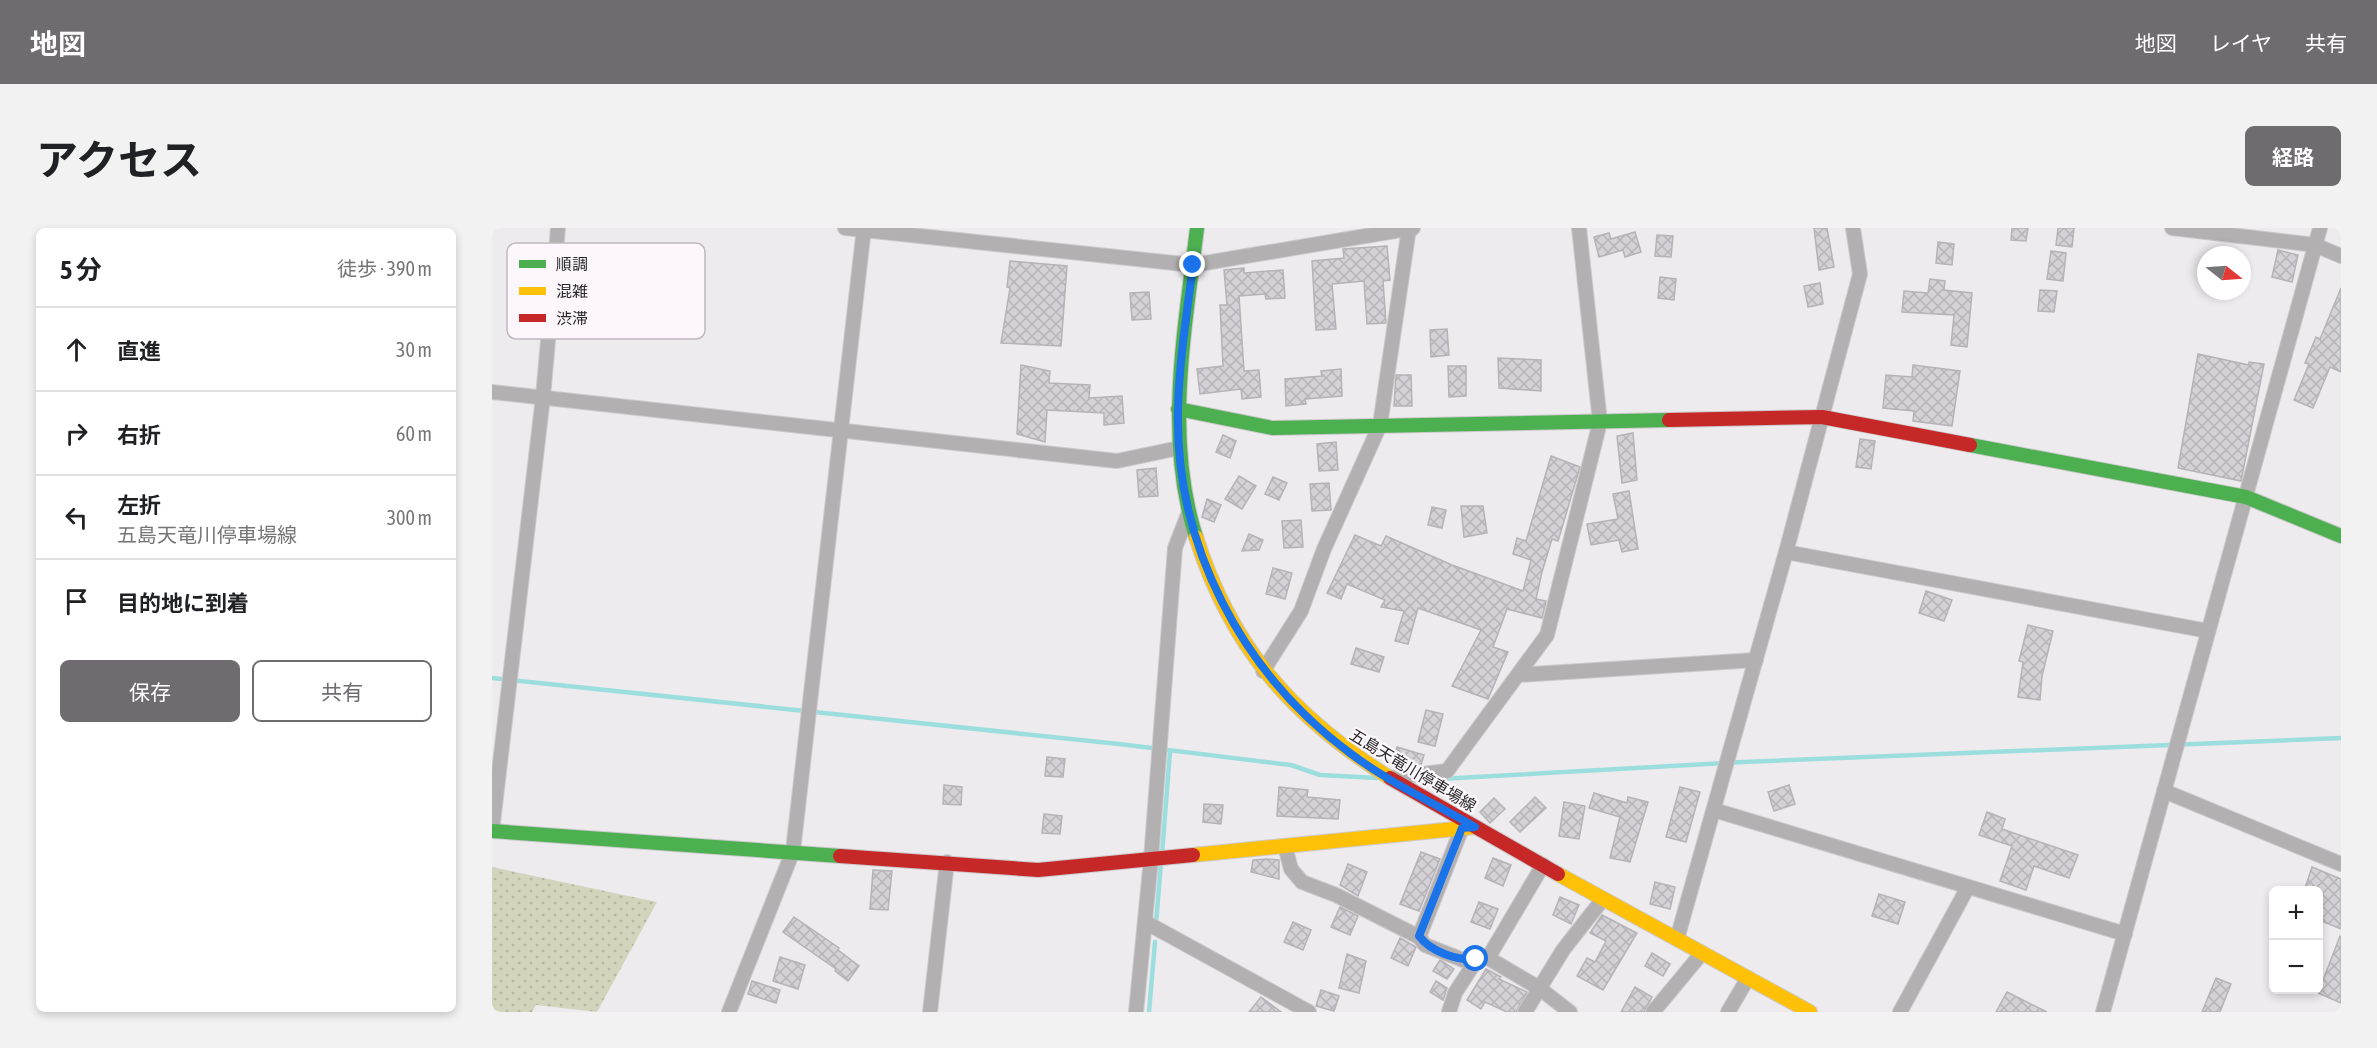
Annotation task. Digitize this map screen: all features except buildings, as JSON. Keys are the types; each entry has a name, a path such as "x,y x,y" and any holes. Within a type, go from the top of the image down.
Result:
{"street":[{"path":"557,243 558,228"},
{"path":"845,228 1193,265 1410,228 1380,425 1324,549 1301,611 1263,671"},
{"name":"五島天竜川停車場線","path":"1197,228 1178,409 1179,448 1189,512 1220,598 1243,642 1263,671 1315,724 1351,754 1439,806 1469,827 1748,978 1800,1010"},
{"path":"1396,781 1446,771 1546,635 1600,422 1579,228"},
{"path":"1677,939 1786,552 1860,274 1853,228"},
{"path":"2172,228 2315,245 2341,256"},
{"path":"2103,1012 2320,228"},
{"path":"729,1012 793,851 864,229"},
{"path":"548,339 492,831 1038,870 1469,827"},
{"path":"492,392 1117,461 1179,448"},
{"path":"1178,409 1272,428 1822,417 2246,497 2341,537"},
{"path":"1136,1012 1152,859 1175,548 1189,512"},
{"path":"1786,552 2208,632"},
{"path":"1518,675 1756,660"},
{"path":"2164,791 2341,864"},
{"path":"1714,810 2125,934"},
{"path":"1419,936 1469,827"},
{"path":"1286,846 1291,869 1302,882 1336,895 1419,936 1425,945 1463,960 1482,959 1539,988 1570,1012"},
{"path":"930,1012 947,862"},
{"path":"1449,1012 1455,993 1482,959 1543,866"},
{"path":"1900,1012 1968,887"},
{"path":"1526,1012 1563,950 1603,899"},
{"path":"1145,922 1309,1012"},
{"path":"1653,1012 1702,953"},
{"path":"1728,1012 1748,978"}],"green space":[{"path":"492,867 657,902 597,1012 536,1005 532,1012 492,1012"}],"waterway":[{"path":"492,678 1119,744 1291,765 1320,775 1377,778"},
{"path":"1421,780 1743,762 2341,738"},
{"path":"1162,854 1170,752"},
{"path":"1156,924 1161,862"},
{"path":"1149,1012 1155,942"}],"traffic: fast":[{"path":"1196,537 1186,499 1179,422 1183,344 1197,228"},
{"path":"1178,409 1272,428 1669,420"},
{"path":"1970,445 2246,497 2341,536"},
{"path":"492,831 840,856"}],"traffic: slow":[{"path":"1196,537 1210,577 1227,613 1247,646 1270,676 1295,704 1324,730 1355,755 1390,778"},
{"path":"1193,855 1475,827"},
{"path":"1558,874 1810,1012"}],"traffic: jam":[{"path":"1669,420 1822,417 1970,445"},
{"path":"1390,778 1558,874"},
{"path":"840,856 1038,870 1193,855"}],"route":[{"path":"1193,265 1178,409 1179,448 1189,512 1207,569 1243,642 1263,671 1305,716 1351,754 1475,827 1462,828 1419,936 1425,945 1463,960 1476,959"}]}
